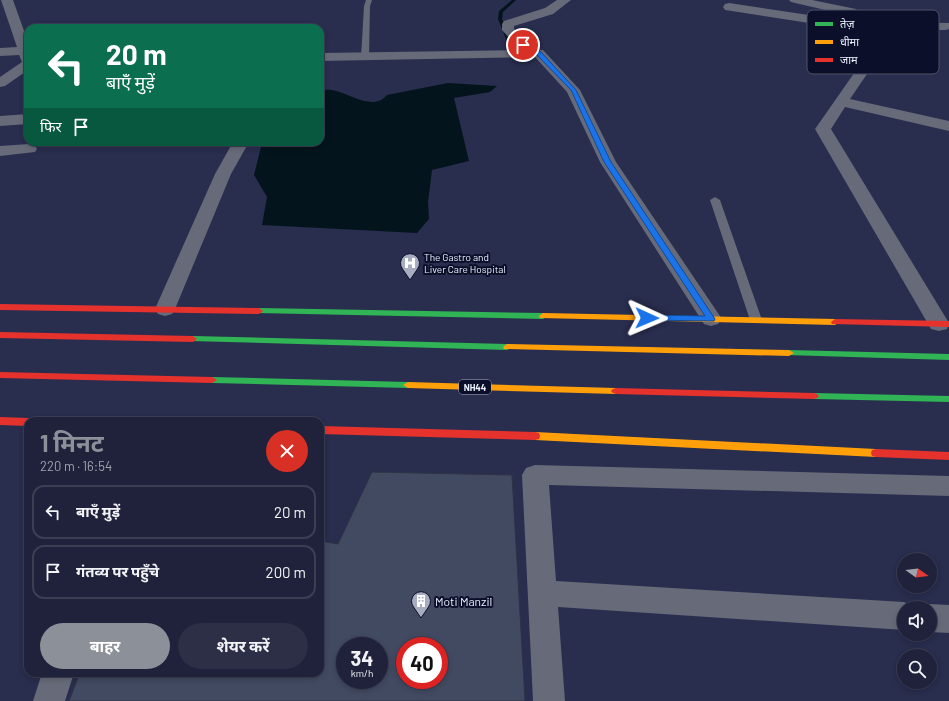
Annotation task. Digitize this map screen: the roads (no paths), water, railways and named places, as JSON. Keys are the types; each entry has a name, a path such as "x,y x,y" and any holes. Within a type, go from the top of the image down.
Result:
{"main road":[{"path":"0,307 944,324"},
{"path":"0,335 949,357"},
{"name":"NH44","path":"0,375 949,399"},
{"path":"0,421 24,422"},
{"path":"324,430 532,436 949,456"}],"street":[{"path":"7,0 24,50"},
{"path":"531,53 508,30 508,24 549,11 565,0"},
{"path":"754,11 763,0"},
{"path":"795,0 857,9 856,10"},
{"path":"729,7 807,19"},
{"path":"0,22 15,22"},
{"path":"939,26 946,26"},
{"path":"0,52 24,58"},
{"path":"324,57 538,53 573,90 608,162 711,319"},
{"path":"0,83 24,62"},
{"path":"861,74 824,129 944,324"},
{"path":"842,102 949,126"},
{"path":"0,121 24,119"},
{"path":"165,309 223,174 239,146"},
{"path":"0,151 29,149"},
{"path":"549,701 534,475 949,486"},
{"path":"542,592 897,616"},
{"path":"937,618 949,619"},
{"path":"49,701 57,677"}],"lane":[{"path":"365,56 367,6 369,0"},
{"path":"715,200 756,320"}],"waterway":[{"path":"512,49 500,19 501,12 514,0"}],"place":[{"name":"The Gastro and Liver Care Hospital","path":"410,280"},
{"name":"Moti Manzil","path":"421,618"}]}
